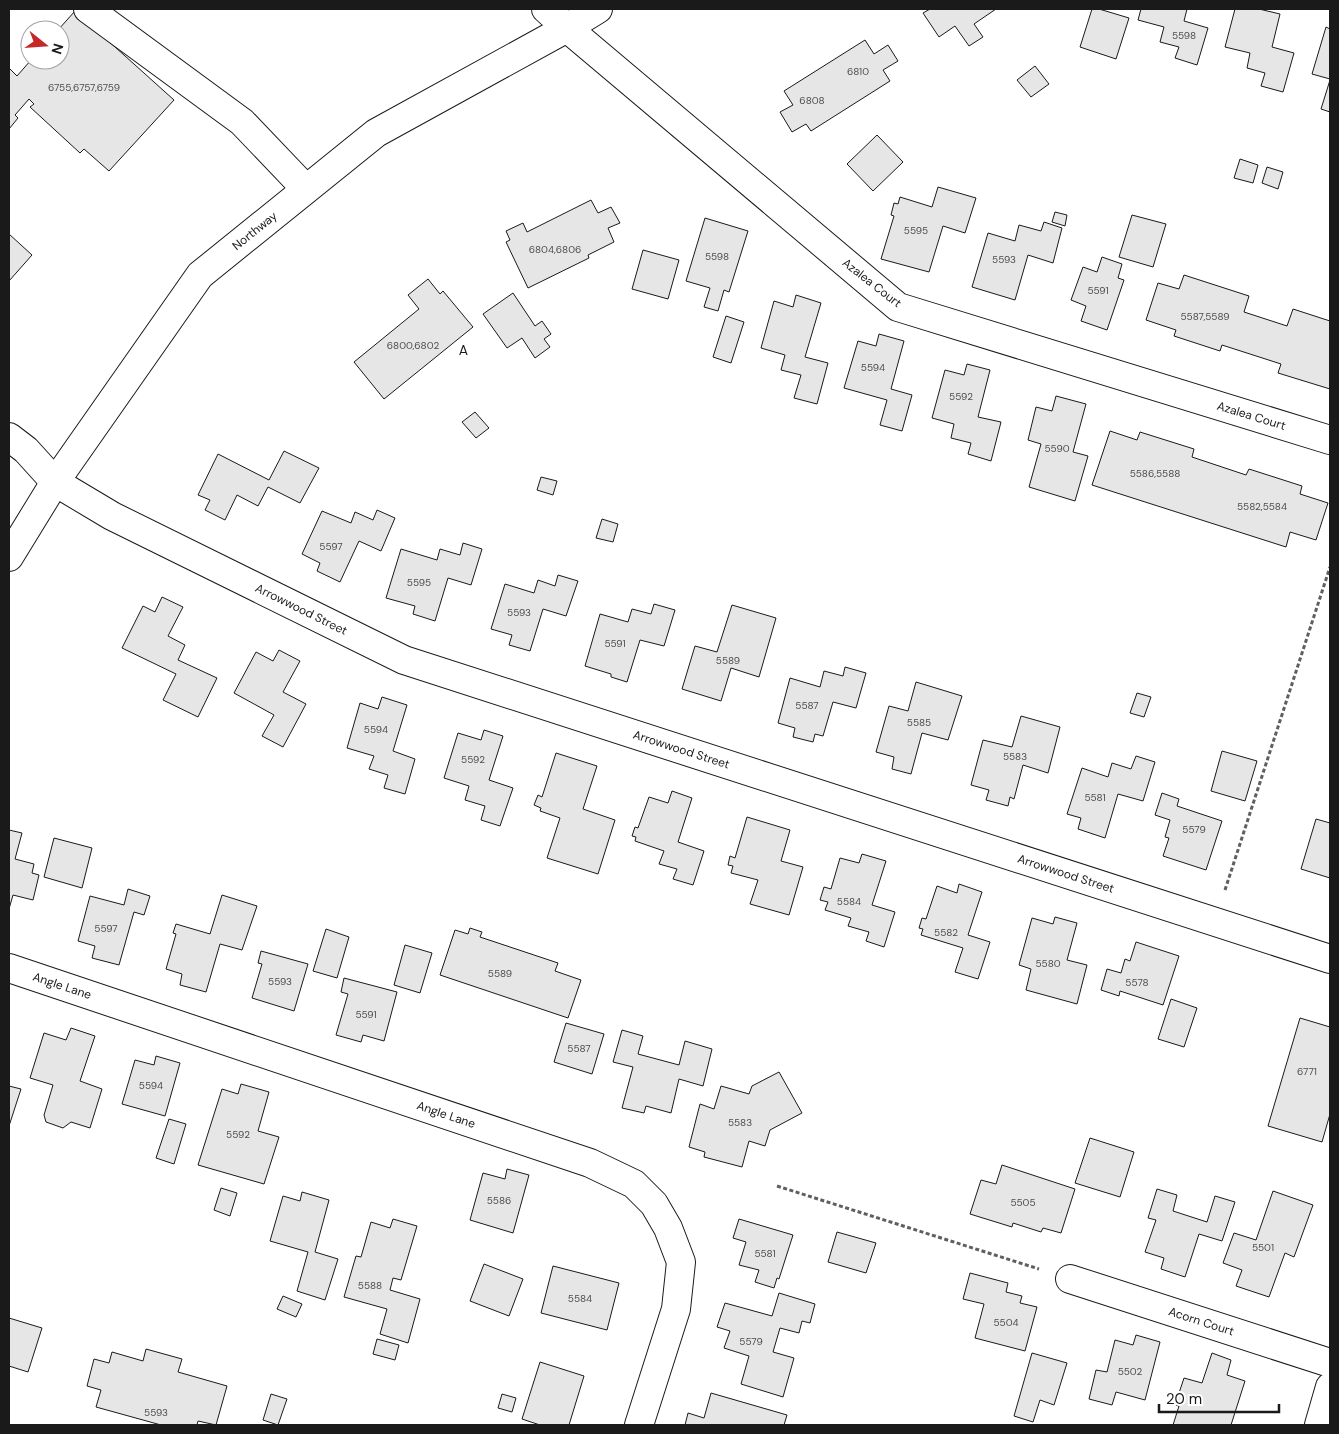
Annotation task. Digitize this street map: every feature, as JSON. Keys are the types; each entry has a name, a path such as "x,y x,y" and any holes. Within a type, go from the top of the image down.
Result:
{"street":[{"path":"88,9 242,122 306,189"},
{"name":"Azalea Court","path":"546,9 898,306 1330,440"},
{"name":"Northway","path":"9,557 55,482 200,275 376,132 567,28 598,9"},
{"name":"Arrowwood Street","path":"9,437 26,450 55,482 112,516 404,660 1215,920 1330,959"},
{"name":"Angle Lane","path":"9,968 580,1160 634,1184 654,1204 659,1212 668,1228 681,1262 676,1309 639,1425"},
{"name":"Acorn Court","path":"1070,1279 1330,1363"},
{"path":"1319,1425 1330,1387"}],"path":[{"path":"1215,920 1330,567"},
{"path":"777,1186 1070,1279"}],"building":[{"path":"930,9 996,9 974,24 983,37 969,46 955,26 939,37 923,13"},
{"path":"1092,9 1099,9 1129,18 1116,59 1080,47"},
{"path":"1141,9 1187,9 1184,21 1208,28 1197,65 1175,58 1179,47 1160,42 1164,27 1138,20"},
{"path":"1235,9 1259,9 1280,14 1272,47 1294,53 1283,92 1261,86 1265,73 1247,68 1250,53 1225,47"},
{"path":"75,11 174,100 109,171 84,149 80,153 30,107 34,104 29,99 15,115 18,118 9,129 9,68 17,76 22,70 70,70 70,20 67,20"},
{"path":"1326,27 1330,29 1330,79 1312,74"},
{"path":"865,40 874,54 888,45 898,61 883,70 890,81 811,131 806,124 792,132 780,112 793,105 784,91"},
{"path":"1035,66 1049,84 1031,97 1017,80"},
{"path":"1330,80 1330,112 1321,109"},
{"path":"877,135 903,162 873,191 847,164"},
{"path":"1240,159 1258,165 1253,183 1234,178"},
{"path":"1267,167 1283,172 1278,189 1262,183"},
{"path":"938,187 976,198 965,233 943,226 929,272 881,259 894,216 891,215 894,203 898,204 900,197 932,207"},
{"path":"591,200 598,213 611,207 620,223 608,228 614,242 588,255 589,258 528,288 506,242 510,240 506,231 523,223 527,232"},
{"path":"1055,212 1067,215 1065,226 1052,222"},
{"path":"1132,215 1166,224 1153,267 1119,257"},
{"path":"705,218 748,231 729,292 724,290 718,311 704,307 710,288 686,281"},
{"path":"1044,222 1062,228 1053,263 1028,255 1015,300 972,287 988,233 1015,241 1019,225 1041,231"},
{"path":"9,234 32,255 9,281"},
{"path":"643,250 679,260 668,299 632,289"},
{"path":"1102,257 1122,264 1118,278 1124,280 1107,330 1081,321 1086,306 1071,300 1083,267 1097,272"},
{"path":"1184,275 1249,296 1244,312 1287,326 1293,309 1330,321 1330,389 1278,373 1281,364 1222,345 1220,351 1174,336 1176,330 1146,320 1158,283 1179,289"},
{"path":"428,279 440,294 443,291 473,327 384,399 354,362 419,309 408,295"},
{"path":"513,293 535,326 542,321 551,334 544,339 550,347 535,358 522,338 507,348 483,314"},
{"path":"796,295 821,303 805,357 828,363 817,404 794,398 801,375 781,370 785,355 761,348 774,301 793,307"},
{"path":"726,316 744,322 731,363 713,357"},
{"path":"879,334 904,341 891,389 912,395 902,431 880,425 887,400 844,388 858,341 876,346"},
{"path":"967,364 990,370 978,417 1001,422 991,461 968,454 971,443 951,438 954,424 932,418 945,370 964,375"},
{"path":"1056,396 1086,404 1073,452 1088,456 1075,501 1029,487 1041,444 1028,440 1036,407 1052,411"},
{"path":"475,412 489,428 476,438 462,422"},
{"path":"1110,431 1137,440 1140,432 1194,449 1192,457 1246,475 1249,469 1302,486 1300,494 1328,503 1316,540 1290,532 1286,547 1092,485"},
{"path":"284,451 319,468 300,503 268,487 258,506 237,495 225,520 205,510 210,500 198,495 218,454 269,480"},
{"path":"541,477 557,481 553,495 537,490"},
{"path":"377,510 395,518 381,551 359,541 340,582 317,571 320,563 302,554 322,511 351,523 355,512 373,520"},
{"path":"602,519 618,524 613,542 596,538"},
{"path":"463,543 482,549 471,585 448,578 435,621 413,614 415,606 386,598 401,549 437,560 440,549 460,555"},
{"path":"558,575 578,581 566,616 543,609 530,651 509,645 512,635 491,629 505,584 534,593 538,580 555,586"},
{"path":"162,597 183,607 168,636 185,645 178,660 217,678 198,717 163,700 176,674 122,648 143,606 155,612"},
{"path":"654,604 675,610 664,646 640,640 627,682 611,677 611,674 585,666 600,614 628,622 632,609 651,614"},
{"path":"732,605 776,618 759,677 731,668 721,701 682,689 695,646 717,652"},
{"path":"279,650 300,661 283,692 306,704 283,747 262,736 274,715 234,693 256,652 273,661"},
{"path":"845,667 866,673 856,708 833,702 823,736 815,734 813,742 793,737 795,728 778,723 790,678 820,687 824,671 843,676"},
{"path":"916,682 962,696 948,740 922,733 911,774 892,769 894,757 876,752 889,706 908,711"},
{"path":"1137,693 1151,697 1144,717 1130,713"},
{"path":"382,697 407,705 393,751 415,759 405,794 384,788 388,775 369,769 374,756 347,748 360,703 378,709"},
{"path":"1021,716 1060,727 1048,773 1023,765 1014,799 1010,797 1008,806 986,800 989,790 971,785 983,740 1012,747"},
{"path":"484,730 503,736 489,780 513,788 500,826 481,820 485,806 465,800 469,786 444,778 458,733 481,740"},
{"path":"1222,751 1257,761 1245,801 1211,791"},
{"path":"556,753 597,766 583,809 615,820 598,874 547,858 560,818 540,811 541,808 534,805 538,795 542,797"},
{"path":"1136,756 1155,762 1143,801 1118,794 1105,838 1078,829 1081,818 1067,814 1082,768 1108,777 1112,763 1131,769"},
{"path":"672,791 692,798 678,842 704,851 693,885 673,879 677,869 659,864 664,851 635,841 636,837 632,836 635,827 638,828 649,797 668,803"},
{"path":"1162,793 1179,799 1177,806 1222,821 1206,870 1163,856 1169,838 1165,837 1170,820 1155,815"},
{"path":"747,817 790,830 781,861 803,867 789,915 750,904 758,880 731,873 733,866 728,865 730,856 735,858"},
{"path":"1316,819 1330,823 1330,878 1301,869"},
{"path":"9,830 22,833 15,859 34,864 32,873 39,875 33,900 13,895 9,909"},
{"path":"54,838 92,848 82,888 44,877"},
{"path":"862,854 886,861 872,905 895,912 884,947 866,941 869,932 848,926 851,918 825,910 828,902 820,900 824,887 831,889 840,858 859,863"},
{"path":"959,884 982,892 968,935 990,942 978,979 955,972 963,948 921,935 923,929 919,928 922,918 926,919 937,886 957,893"},
{"path":"128,889 150,896 144,915 134,912 119,965 92,958 95,946 78,941 90,896 124,905"},
{"path":"222,895 257,906 242,950 220,944 206,992 180,985 182,974 166,969 176,934 173,933 176,924 210,934"},
{"path":"1055,917 1077,923 1067,960 1087,965 1077,1004 1026,990 1031,969 1019,965 1032,918 1053,924"},
{"path":"470,928 482,932 480,937 558,963 555,971 581,980 568,1018 440,975 455,930 468,934"},
{"path":"326,929 349,937 337,978 313,971"},
{"path":"1136,942 1179,956 1163,1005 1120,991 1119,996 1101,990 1107,969 1121,973 1125,959 1130,961"},
{"path":"405,945 432,953 420,993 394,985"},
{"path":"261,951 308,964 294,1011 252,998 262,964 258,963"},
{"path":"344,978 397,992 384,1041 363,1035 361,1042 336,1035 348,994 341,992"},
{"path":"1171,999 1197,1008 1184,1047 1158,1039"},
{"path":"1300,1018 1330,1027 1330,1114 1322,1142 1268,1126"},
{"path":"566,1023 604,1034 592,1074 554,1062"},
{"path":"71,1028 95,1036 80,1081 102,1089 90,1128 71,1122 63,1128 46,1122 44,1115 53,1085 30,1078 44,1033 66,1040"},
{"path":"622,1030 643,1036 638,1054 679,1065 685,1041 712,1049 703,1086 679,1079 671,1113 646,1106 644,1113 622,1108 633,1067 613,1062"},
{"path":"156,1056 180,1063 165,1116 122,1104 135,1060 154,1065"},
{"path":"779,1072 802,1113 770,1130 765,1146 749,1141 742,1167 704,1157 705,1152 689,1147 700,1104 714,1109 721,1086 749,1094 752,1086"},
{"path":"241,1084 269,1092 258,1131 279,1137 264,1184 198,1165 222,1089 238,1094"},
{"path":"9,1086 21,1089 9,1126"},
{"path":"169,1119 186,1124 174,1164 156,1158"},
{"path":"1090,1138 1134,1152 1120,1197 1075,1183"},
{"path":"1002,1165 1075,1189 1061,1233 1043,1228 1041,1232 1013,1223 1012,1227 970,1214 981,1180 996,1184"},
{"path":"507,1169 529,1175 513,1233 470,1220 483,1173 505,1179"},
{"path":"221,1188 237,1193 230,1216 214,1210"},
{"path":"1157,1189 1177,1195 1173,1211 1207,1222 1215,1196 1235,1202 1222,1241 1199,1234 1185,1277 1161,1269 1164,1258 1145,1252 1156,1220 1148,1218"},
{"path":"1273,1191 1313,1205 1294,1257 1285,1253 1269,1297 1236,1286 1242,1270 1223,1263 1234,1233 1256,1240"},
{"path":"302,1192 329,1200 315,1252 338,1259 325,1300 297,1291 308,1252 270,1241 283,1196 300,1201"},
{"path":"393,1219 417,1226 401,1280 393,1278 390,1290 420,1299 408,1343 380,1334 387,1309 344,1297 356,1256 361,1257 371,1222 390,1228"},
{"path":"739,1219 793,1235 779,1279 777,1278 774,1288 755,1282 759,1270 739,1265 746,1242 733,1238"},
{"path":"837,1232 876,1243 866,1273 828,1262"},
{"path":"484,1264 523,1279 509,1316 470,1301"},
{"path":"553,1266 619,1283 607,1330 541,1313"},
{"path":"970,1273 1008,1283 1006,1292 1022,1296 1020,1303 1037,1307 1025,1351 975,1338 984,1304 963,1299"},
{"path":"779,1293 815,1304 810,1323 802,1321 799,1333 780,1328 773,1352 794,1358 783,1397 741,1384 749,1356 724,1348 730,1331 717,1327 725,1303 772,1316"},
{"path":"283,1296 302,1304 296,1317 277,1309"},
{"path":"9,1318 42,1328 28,1372 9,1366"},
{"path":"1136,1335 1160,1342 1145,1400 1116,1392 1112,1405 1089,1399 1096,1370 1107,1372 1115,1340 1133,1345"},
{"path":"377,1339 399,1345 395,1360 373,1354"},
{"path":"146,1349 182,1359 178,1372 227,1386 216,1425 198,1421 197,1425 161,1425 96,1407 101,1390 87,1386 94,1359 109,1363 112,1352 143,1361"},
{"path":"1032,1353 1067,1363 1054,1405 1040,1400 1033,1422 1014,1416"},
{"path":"1212,1353 1231,1360 1227,1375 1245,1381 1231,1425 1173,1425 1179,1406 1175,1405 1184,1378 1202,1383"},
{"path":"540,1362 584,1376 569,1425 540,1425 522,1419"},
{"path":"711,1393 787,1415 784,1425 685,1425 688,1413 704,1418"},
{"path":"271,1394 287,1399 278,1425 263,1420"},
{"path":"502,1394 516,1398 512,1412 498,1408"}],"district":[{"name":"A","path":"464,350"}]}
